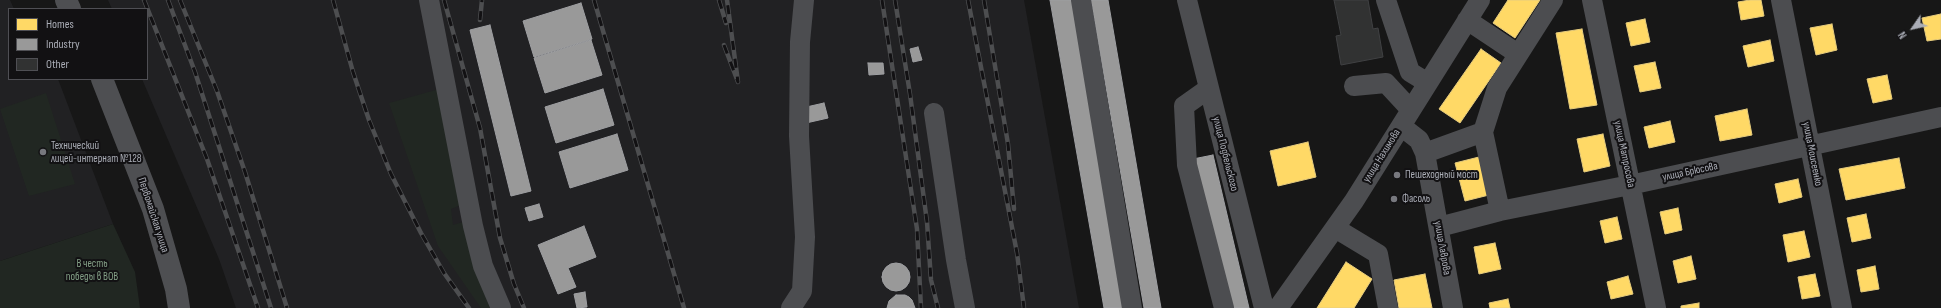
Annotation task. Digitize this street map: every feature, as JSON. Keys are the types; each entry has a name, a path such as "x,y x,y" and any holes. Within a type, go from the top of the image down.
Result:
{"main road":[{"name":"Первомайская улица","path":"102,80 153,209 176,289 179,308"}],"street":[{"path":"429,0 473,226 483,266 501,308"},
{"path":"791,308 802,291 805,238 799,136 800,42 804,0"},
{"path":"1081,0 1132,308"},
{"name":"улица Подбельского","path":"1187,0 1208,90 1264,308"},
{"path":"1386,0 1410,72 1428,83"},
{"name":"улица Нахимова","path":"1278,308 1354,201 1480,0"},
{"path":"1500,211 1483,132 1497,88 1553,0"},
{"name":"улица Матросова","path":"1592,0 1656,308"},
{"name":"улица Моисеенко","path":"1781,0 1842,308"},
{"path":"1467,20 1518,54"},
{"name":"улица Лаврова","path":"1354,86 1386,83 1425,153 1453,308"},
{"path":"1208,90 1184,106 1187,165 1224,308"},
{"path":"934,113 956,260 965,308"},
{"name":"улица Брюсова","path":"1439,227 1500,211 1630,185 1941,117"},
{"path":"1425,153 1483,132"},
{"path":"1335,228 1378,254 1388,308"}],"shaded area":[{"name":"Технический лицей-интернат №128","path":"0,0 10,0 14,8 8,8 8,80 58,80 113,224 0,261"},
{"path":"108,0 1024,0 1079,308 236,308 219,259 142,80 148,80 148,8 112,8"}],"green space":[{"path":"443,88 461,205 451,209 453,225 463,222 493,308 481,308 438,246 389,103"},
{"path":"46,93 75,184 29,196 0,109"},
{"name":"В честь победы в ВОВ","path":"113,224 135,272 140,308 0,308 0,261"}],"building: Homes":[{"path":"1508,0 1540,0 1515,38 1493,23"},
{"path":"1761,0 1764,16 1741,20 1738,2"},
{"path":"1941,14 1941,39 1927,41 1922,18"},
{"path":"1645,19 1650,42 1631,46 1626,23"},
{"path":"1832,24 1837,50 1816,55 1810,28"},
{"path":"1582,29 1597,105 1570,109 1556,33"},
{"path":"1770,40 1774,61 1748,67 1743,46"},
{"path":"1481,49 1501,63 1460,123 1439,109"},
{"path":"1655,62 1661,88 1640,92 1634,66"},
{"path":"1887,75 1892,99 1873,103 1867,79"},
{"path":"1747,109 1752,135 1720,141 1715,116"},
{"path":"1670,121 1675,142 1649,148 1644,127"},
{"path":"1603,134 1610,166 1584,172 1577,139"},
{"path":"1308,142 1316,177 1278,186 1270,151"},
{"path":"1479,157 1489,195 1465,201 1455,163"},
{"path":"1899,158 1905,188 1846,200 1839,169"},
{"path":"1798,179 1802,197 1779,203 1775,184"},
{"path":"1678,208 1682,230 1665,234 1660,212"},
{"path":"1866,214 1871,238 1852,242 1847,218"},
{"path":"1617,217 1622,239 1605,243 1600,221"},
{"path":"1804,231 1810,257 1788,262 1783,235"},
{"path":"1495,243 1501,269 1479,274 1474,247"},
{"path":"1691,256 1696,279 1678,283 1673,261"},
{"path":"1346,262 1372,279 1354,308 1317,308"},
{"path":"1875,266 1879,289 1861,292 1857,270"},
{"path":"1425,274 1432,308 1399,308 1394,280"},
{"path":"1815,274 1820,296 1802,299 1798,277"},
{"path":"1628,276 1633,294 1611,299 1607,282"},
{"path":"1508,299 1510,308 1490,308 1489,303"},
{"path":"1699,303 1699,308 1681,308 1681,306"}],"building: Industry":[{"path":"1050,0 1073,0 1125,308 1104,308"},
{"path":"1091,0 1108,0 1161,308 1144,308"},
{"path":"581,3 592,39 534,57 523,21"},
{"path":"490,25 531,191 511,196 470,30"},
{"path":"591,40 602,75 545,93 534,58"},
{"path":"918,47 922,60 913,62 910,49"},
{"path":"868,63 883,63 884,74 869,75"},
{"path":"603,89 614,125 556,143 545,107"},
{"path":"824,103 828,118 806,123 802,108"},
{"path":"617,134 628,170 570,188 559,152"},
{"path":"1213,155 1249,308 1229,308 1193,159"},
{"path":"539,204 543,217 529,221 525,208"},
{"path":"584,226 596,257 568,268 576,287 558,294 538,245"},
{"path":"896,263 906,267 910,277 906,287 896,291 886,287 882,277 886,267"},
{"path":"585,292 587,307 577,308 574,294"},
{"path":"896,295 905,295 909,297 915,308 887,308 889,301"}],"building: Other":[{"path":"1334,0 1368,0 1373,29 1378,28 1383,57 1341,65 1336,36 1341,35"}],"railway":[{"path":"144,0 147,8"},
{"path":"168,0 195,72 271,308"},
{"path":"180,0 217,91 245,172 287,308"},
{"path":"333,0 353,72 369,120 391,174 421,233 444,273 469,308"},
{"path":"444,0 480,128 500,238 514,284 524,308"},
{"path":"480,20 482,0"},
{"path":"594,0 684,308"},
{"path":"719,0 726,23"},
{"path":"724,45 738,82 727,0"},
{"path":"882,0 917,229 921,308"},
{"path":"895,0 910,94 927,222 931,280 938,308"},
{"path":"968,0 1017,253 1024,308"},
{"path":"984,0 1008,144 1014,209"},
{"path":"148,10 207,159 258,308"}],"place":[{"name":"Технический лицей-интернат №128","path":"43,152"},
{"name":"Пешеходный мост","path":"1397,175"},
{"name":"Фасоль","path":"1394,199"}]}
